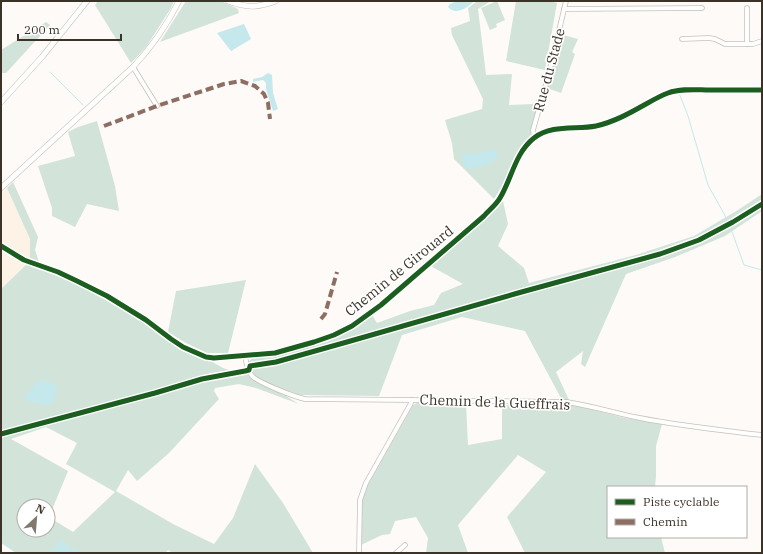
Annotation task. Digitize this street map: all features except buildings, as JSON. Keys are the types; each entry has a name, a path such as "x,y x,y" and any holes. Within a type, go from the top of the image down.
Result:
{"main road":[{"path":"1,102 42,57 87,1"},
{"path":"1,188 133,67 150,49 169,20 179,1"},
{"path":"228,1 252,7 276,1"}],"street":[{"name":"Rue du Stade","path":"534,138 533,130 548,77 566,1"},
{"path":"564,10 702,8"},
{"path":"746,8 746,44"},
{"path":"682,38 709,38 725,44 753,44 762,41"},
{"path":"133,67 157,106"},
{"name":"Chemin de Girouard","path":"1,246 24,260 58,272 107,296 146,320 171,339 198,354 214,358 275,353 314,342 334,334 352,326 368,315 484,216 499,199 519,156 526,146 540,134 552,130 595,126 605,123 623,117 668,93 693,90 762,90"},
{"name":"Chemin de la Gueffrais","path":"245,355 249,371 254,378 293,396 305,399 567,402 638,418 762,435"},
{"path":"359,553 360,500 366,483 412,400"},
{"path":"396,553 405,545"}],"shaded area":[{"path":"7,188 30,239 30,258 27,264 1,289 1,194"}],"green space":[{"path":"98,1 174,1 146,47 131,63 95,5"},
{"path":"186,1 221,1 238,9 239,13 160,42"},
{"path":"476,1 491,1 478,9 486,75 512,74 509,105 534,104 537,99 539,101 531,128 530,137 515,158 507,178 494,199 454,159 452,143 445,120 482,109 483,99 452,35 451,28 470,21 468,8"},
{"path":"497,1 505,20 496,24 497,27 490,30 481,8"},
{"path":"516,1 550,1 557,3 545,70 506,61"},
{"path":"46,22 50,25 6,73 1,73 1,50"},
{"path":"560,34 578,39 572,52 575,54 561,93 547,88"},
{"path":"97,121 115,186 119,211 87,204 75,227 52,216 52,208 38,166 75,156 68,132"},
{"path":"13,182 38,237 35,250 39,262 30,258 30,239 7,188"},
{"path":"762,194 762,211 725,236 675,257 626,274 585,367 581,364 583,351 556,372 569,400 562,400 525,331 462,317 402,335 379,396 300,395 289,391 286,396 299,404 256,388 239,384 215,388 214,391 219,399 169,453 137,481 128,470 116,491 173,524 214,544 233,518 255,464 283,503 313,553 173,553 168,550 165,553 16,553 1,543 1,289 27,264 77,284 146,323 170,341 229,370 244,369 253,358 273,355 304,347 341,333 356,326 372,315 377,323 410,311 434,305 441,293 463,284 429,265 503,201 508,224 498,246 524,268 529,283 636,255 694,236","holes":["46,427 77,443 66,464 115,492 73,532 56,521 56,538 16,538 16,498 56,498 56,500 68,471 11,439"]},
{"path":"246,280 228,353 207,353 168,332 176,291"},
{"path":"417,403 466,404 468,445 502,439 502,405 574,405 625,418 662,424 656,446 655,486 607,486 607,538 661,538 665,553 525,553 507,517 546,472 518,455 458,525 468,553 426,553 428,538 416,517 395,521 390,534 382,535 361,545 362,502 365,490 413,405"}],"water":[{"path":"457,1 474,1 458,11 451,10 448,7 450,4"},
{"path":"244,24 251,39 231,51 217,33"},
{"path":"268,73 272,75 273,93 278,109 273,111 266,89 266,83 263,80 253,82 253,79 262,77"},
{"path":"493,149 498,155 492,162 472,169 469,169 463,165 462,156 466,153 480,153"},
{"path":"38,380 54,383 58,389 53,402 48,405 23,400"},
{"path":"60,541 63,541 70,548 77,550 77,553 49,553"}],"waterway":[{"path":"1,58 19,46 25,51"},
{"path":"50,72 83,105"},
{"path":"679,93 688,116 708,185 728,221"},
{"path":"731,229 744,265 762,270"},
{"path":"1,541 19,553"}],"marked path":[{"path":"104,126 157,106 224,84 241,81 255,86 264,94 268,103 270,119"},
{"path":"321,319 325,314 337,272"}],"cycle path":[{"path":"1,246 24,260 58,272 107,296 146,320 183,347 206,357 214,358 275,353 334,335 352,326 381,305 484,216 498,201 522,151 534,138 541,134 556,129 588,127 603,124 622,117 659,97 678,90 762,90"},
{"path":"1,434 202,379 249,370 250,366 276,362 660,254 699,240 733,222 762,204"}]}
